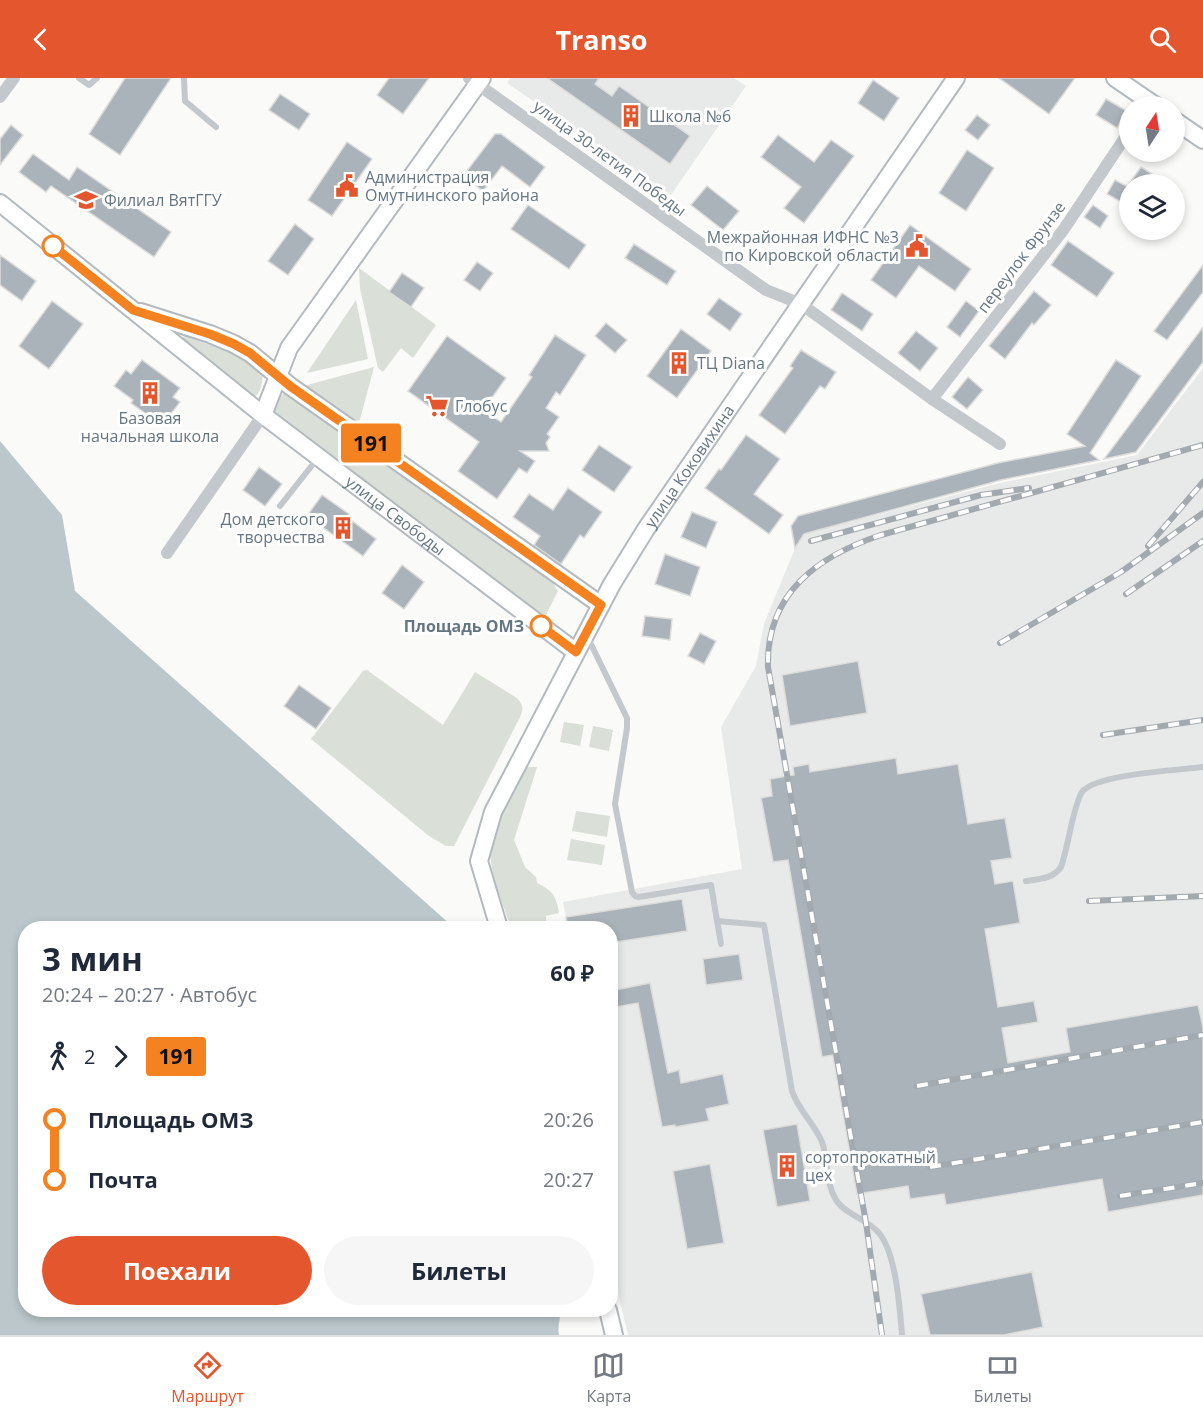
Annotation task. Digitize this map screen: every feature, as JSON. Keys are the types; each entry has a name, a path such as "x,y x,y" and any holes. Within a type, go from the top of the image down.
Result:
{"main road":[{"name":"улица Коковихина","path":"497,921 479,861 493,812 585,634 646,529 956,78"},
{"path":"1116,78 1138,96"},
{"path":"263,415 289,348 476,80"},
{"path":"1185,128 1203,140"},
{"name":"улица Свободы","path":"0,203 318,458 576,652"},
{"name":"улица Свободы","path":"133,310 210,334 250,353 278,376 601,605"},
{"path":"610,1317 614,1335"}],"street":[{"path":"0,97 14,78"},
{"name":"улица 30-летия Победы","path":"476,80 766,290 801,304 932,399 1000,444"},
{"name":"переулок Фрунзе","path":"932,399 1064,229 1119,146"},
{"path":"167,553 263,415"}],"lane":[{"path":"79,78 90,85 98,78"},
{"path":"184,78 185,101 216,127"},
{"path":"280,506 318,458"},
{"path":"585,634 627,718 615,804 632,892 634,896 639,897 711,885 721,944"},
{"path":"1026,881 1051,876 1061,867 1079,800 1086,788 1105,780 1130,775 1203,767"},
{"path":"717,921 764,926 792,1091 796,1103 822,1142 830,1187 838,1203 877,1230 887,1246 899,1301 902,1335"}],"shaded area":[{"path":"510,78 734,78 746,86 671,195 507,83"},
{"path":"359,268 436,325 413,358 401,348 383,372 378,368 360,289"},
{"path":"356,300 368,359 307,373"},
{"path":"185,336 226,351 255,367 263,374 257,395 251,399 180,338"},
{"path":"374,367 358,427 300,387"},
{"path":"1203,368 1203,1335 628,1335 618,1293 618,921 567,921 563,902 742,869 721,727 756,666 764,624 795,548 804,534 1000,483 1137,455"},
{"path":"288,391 550,578 558,591 545,617 541,617 270,416 276,402"},
{"path":"0,441 62,515 75,591 446,921 18,921 18,1317 560,1317 559,1335 0,1335"},
{"path":"367,670 443,725 475,672 517,698 521,704 520,718 454,846 446,846 429,836 311,739 363,671"},
{"path":"564,722 584,725 580,746 560,742"},
{"path":"593,726 613,730 609,751 589,747"},
{"path":"526,767 537,767 514,840 525,867 536,877 537,883 553,894 557,902 559,913 546,916 546,921 509,921 497,888 490,847 496,820"},
{"path":"576,811 610,816 607,837 572,831"},
{"path":"571,839 605,845 602,865 567,860"}],"building":[{"path":"125,78 171,78 120,155 89,134"},
{"path":"389,78 429,78 403,114 377,95"},
{"name":"Школа №6","path":"547,78 599,78 595,84 612,96 619,86 690,136 670,164"},
{"path":"999,78 1075,78 1049,114"},
{"path":"873,80 899,98 884,121 858,103"},
{"path":"280,94 310,114 299,130 269,110"},
{"path":"1106,99 1119,106 1119,125 1117,128 1096,115"},
{"path":"977,115 990,125 978,140 965,130"},
{"path":"11,125 23,135 0,165 0,139"},
{"path":"495,134 501,134 545,167 530,187 502,166 483,191 463,176"},
{"path":"778,135 814,162 831,140 854,156 804,223 784,208 801,187 761,157"},
{"path":"347,142 372,159 332,216 308,200"},
{"path":"967,150 994,168 966,211 939,193"},
{"path":"33,154 69,180 77,167 171,232 154,257 51,186 46,192 19,172"},
{"path":"1141,167 1152,174 1136,174"},
{"path":"1115,180 1119,182 1119,201 1107,194"},
{"path":"707,186 739,211 723,230 691,205"},
{"path":"528,205 586,245 569,269 511,229"},
{"path":"1093,205 1108,216 1100,228 1084,217"},
{"path":"295,224 314,239 288,275 268,261"},
{"name":"Межрайонная ИФНС №3 по Кировской области","path":"910,225 971,269 955,291 919,266 896,298 871,280"},
{"path":"1068,241 1114,273 1097,297 1051,265"},
{"path":"634,244 676,271 667,285 625,258"},
{"path":"0,255 36,281 22,301 0,285"},
{"path":"477,262 493,273 480,291 464,280"},
{"path":"1203,265 1203,292 1167,340 1154,331"},
{"path":"402,273 424,288 411,307 389,292"},
{"path":"1034,291 1051,305 1034,325 1032,323 1005,359 989,346"},
{"path":"842,293 873,314 862,331 831,310"},
{"path":"719,298 742,314 730,331 707,314"},
{"path":"52,301 83,324 49,369 19,346"},
{"path":"966,301 979,311 960,337 947,327"},
{"path":"606,323 627,340 615,353 595,336"},
{"path":"1203,327 1203,362 1136,452 1104,459"},
{"name":"ТЦ Diana","path":"681,329 711,351 677,398 647,376"},
{"path":"916,331 938,348 920,371 898,353"},
{"path":"555,335 586,355 560,395 556,392 546,408 559,417 547,434 550,437 546,443 549,451 520,451 535,461 527,473 519,468 497,499 458,471 479,442 408,391 447,336 506,378 483,410 501,422 532,377 529,375"},
{"path":"801,350 836,372 825,389 820,386 785,434 759,415 793,368 790,366"},
{"name":"Базовая начальная школа","path":"142,360 180,388 173,397 180,402 166,420 163,418 159,423 131,403 133,400 114,386 126,370 131,374"},
{"path":"1116,360 1141,376 1090,453 1099,460 1001,480 804,534 795,548 791,526 798,516 998,463 1085,446 1067,434"},
{"path":"968,377 983,390 967,409 952,397"},
{"path":"746,435 780,459 754,494 783,515 769,534 705,488"},
{"path":"599,445 632,467 614,492 582,470"},
{"path":"259,467 282,484 265,506 243,490"},
{"path":"568,488 602,512 584,538 580,535 561,564 534,545 540,536 513,517 529,494 553,510"},
{"name":"Дом детского творчества","path":"322,495 349,514 347,517 376,539 363,556 307,516"},
{"path":"692,512 717,522 706,548 681,537"},
{"path":"665,554 700,567 690,596 655,584"},
{"path":"402,565 424,582 404,609 382,593"},
{"path":"645,616 672,619 670,640 642,636"},
{"path":"700,633 716,641 704,664 688,656"},
{"path":"858,661 867,713 790,726 782,675"},
{"path":"299,685 331,708 316,729 284,706"},
{"path":"896,758 898,774 958,764 968,824 1005,818 1012,858 991,861 995,884 1013,881 1020,923 985,929 998,1007 1034,1001 1038,1022 1002,1028 1008,1063 1070,1052 1066,1028 1198,1005 1203,1027 1203,1195 1108,1212 1102,1179 946,1205 944,1194 910,1199 908,1186 857,1194 833,1055 822,1057 788,860 773,862 761,798 772,796 770,779 794,775 793,767 809,764 810,772"},
{"path":"682,899 687,931 618,942 618,921 567,921 566,917"},
{"path":"739,954 743,980 706,985 703,959"},
{"path":"650,983 668,1073 679,1070 681,1083 723,1074 729,1104 706,1109 709,1121 662,1127 638,1003 618,1007 618,989"},
{"name":"сортопрокатный цех","path":"797,1124 810,1201 777,1207 763,1130"},
{"path":"710,1164 724,1243 687,1249 673,1171"},
{"path":"1032,1272 1043,1327 1004,1335 930,1335 921,1294"}],"railway":[{"path":"882,1335 866,1223 768,667 770,641 776,618 786,598 800,581 817,566 858,544 881,535 1203,445"},
{"path":"1148,546 1203,482"},
{"path":"811,541 981,495 1029,488"},
{"path":"1000,643 1121,572 1203,513"},
{"path":"1126,594 1203,541"},
{"path":"1103,735 1203,720"},
{"path":"1089,901 1203,896"},
{"path":"917,1086 1203,1035"},
{"path":"930,1167 1203,1122"},
{"path":"1120,1196 1203,1183"}],"bus line":[{"name":"191","path":"53,246 133,310 210,334 250,353 290,386 601,605 576,652 541,626"}],"place":[{"name":"Школа №6","path":"631,116"},
{"name":"Администрация Омутнинского района","path":"347,186"},
{"name":"Филиал ВятГГУ","path":"86,200"},
{"name":"Межрайонная ИФНС №3 по Кировской области","path":"917,246"},
{"name":"ТЦ Diana","path":"679,363"},
{"name":"Базовая начальная школа","path":"150,393"},
{"name":"Глобус","path":"437,406"},
{"name":"Дом детского творчества","path":"343,528"},
{"name":"Площадь ОМЗ","path":"541,626"},
{"name":"сортопрокатный цех","path":"787,1166"}]}
